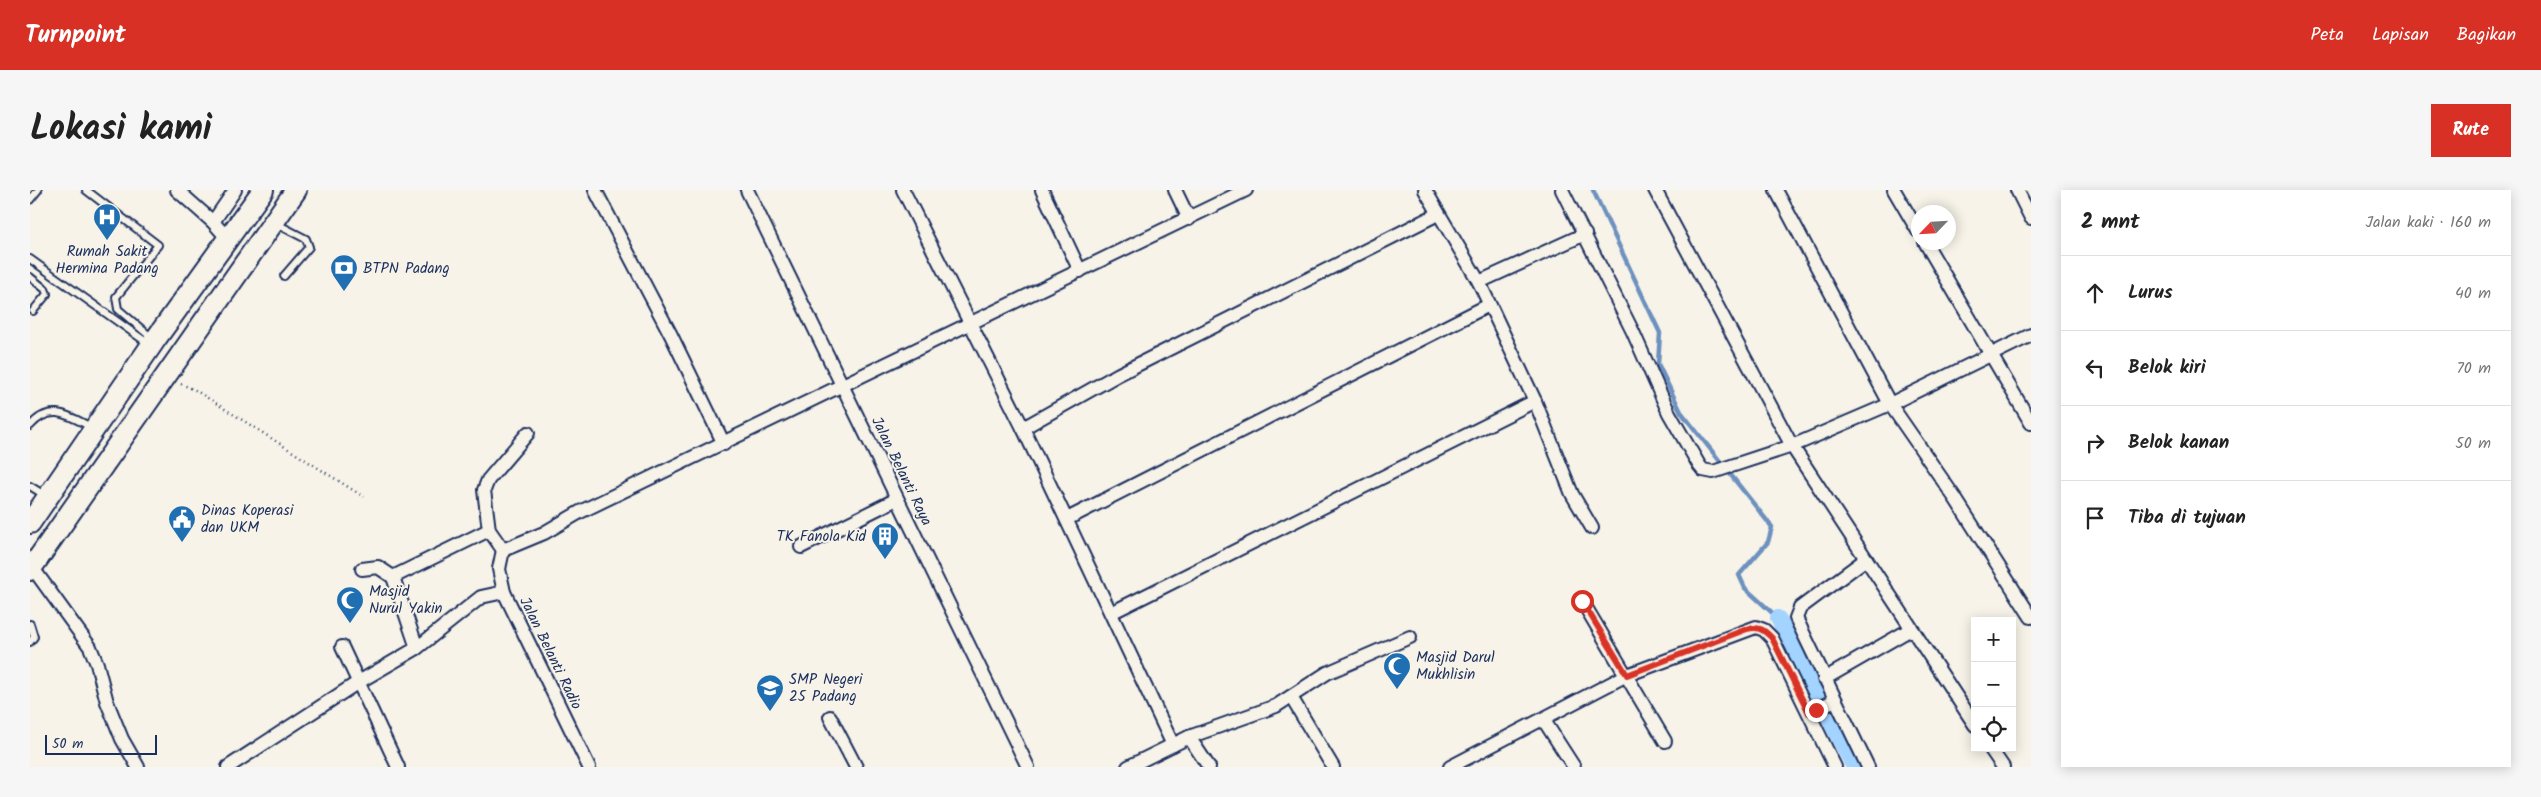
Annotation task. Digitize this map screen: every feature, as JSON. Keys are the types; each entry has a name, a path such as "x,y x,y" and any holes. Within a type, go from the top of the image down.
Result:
{"main road":[{"path":"36,510 263,190"},
{"path":"31,568 296,190"},
{"path":"96,426 121,438"}],"street":[{"path":"177,190 213,222 228,239"},
{"path":"213,222 235,190"},
{"path":"595,190 671,335 724,444"},
{"name":"Jalan Belanti Raya","path":"747,190 1028,767"},
{"path":"903,190 1023,428 1112,613 1172,745"},
{"path":"1042,190 1080,271"},
{"path":"1176,190 1189,219"},
{"path":"528,433 488,480 484,490 489,530 503,550 544,533 580,512 1246,190"},
{"path":"1425,190 1490,305 1535,401 1572,494 1592,528"},
{"path":"1562,190 1633,332 1669,413 1696,461 1708,472 1721,470 1736,463 1792,446 1890,404 2031,335"},
{"path":"1655,190 1792,446 1971,719"},
{"path":"1776,190 1890,404 1955,498 2031,617"},
{"path":"1894,190 1911,219"},
{"path":"2017,190 2031,218"},
{"path":"1023,428 1120,374 1438,214"},
{"path":"1478,282 1585,234"},
{"path":"1930,250 2031,423"},
{"path":"1067,519 1490,305"},
{"path":"1112,613 1535,401"},
{"path":"801,547 897,499"},
{"path":"393,577 489,530"},
{"name":"Jalan Belanti Radio","path":"503,550 499,569 504,592 589,767"},
{"path":"1866,559 1800,608 1797,614 1797,623 1868,767"},
{"path":"31,568 90,647 98,664 107,702 122,739 138,767"},
{"path":"362,569 378,568 393,577 417,648"},
{"path":"228,767 357,683 417,648 481,597 504,592"},
{"path":"1582,601 1665,741"},
{"path":"1458,765 1627,675 1756,627 1764,630 1772,638 1812,712 1835,767"},
{"path":"1824,679 1911,629"},
{"path":"1128,767 1172,745 1276,706 1327,673 1410,637"},
{"path":"342,647 357,683 398,767"},
{"path":"1291,698 1333,767"},
{"path":"1812,712 1834,701"},
{"path":"830,716 856,767"},
{"path":"1543,719 1574,767"},
{"path":"1189,738 1210,767"},
{"path":"1993,752 2003,767"}],"lane":[{"path":"30,200 38,190"},
{"path":"86,190 158,245 116,297 118,308 153,343"},
{"path":"274,222 306,240 309,247 284,276"},
{"path":"30,259 153,343"},
{"path":"30,277 45,289 47,294 33,311"},
{"path":"30,426 38,416 55,412 66,414 96,426"},
{"path":"30,486 36,510"},
{"path":"30,624 34,637 30,642"}],"path":[{"path":"163,378 194,390 364,497"}],"waterway":[{"path":"1593,190 1660,333 1658,364 1681,412 1772,527 1768,542 1739,575 1745,588 1778,618"},
{"path":"1778,618 1854,767"}],"place":[{"name":"Rumah Sakit Hermina Padang","path":"107,241"},
{"name":"BTPN Padang","path":"344,292"},
{"name":"Dinas Koperasi dan UKM","path":"182,543"},
{"name":"TK Fanola Kid","path":"885,560"},
{"name":"Masjid Nurul Yakin","path":"350,624"},
{"name":"Masjid Darul Mukhlisin","path":"1397,690"},
{"name":"SMP Negeri 25 Padang","path":"770,712"}],"route":[{"path":"1582,601 1627,675 1747,629 1756,627 1764,630 1772,638 1809,713 1816,710"}]}
